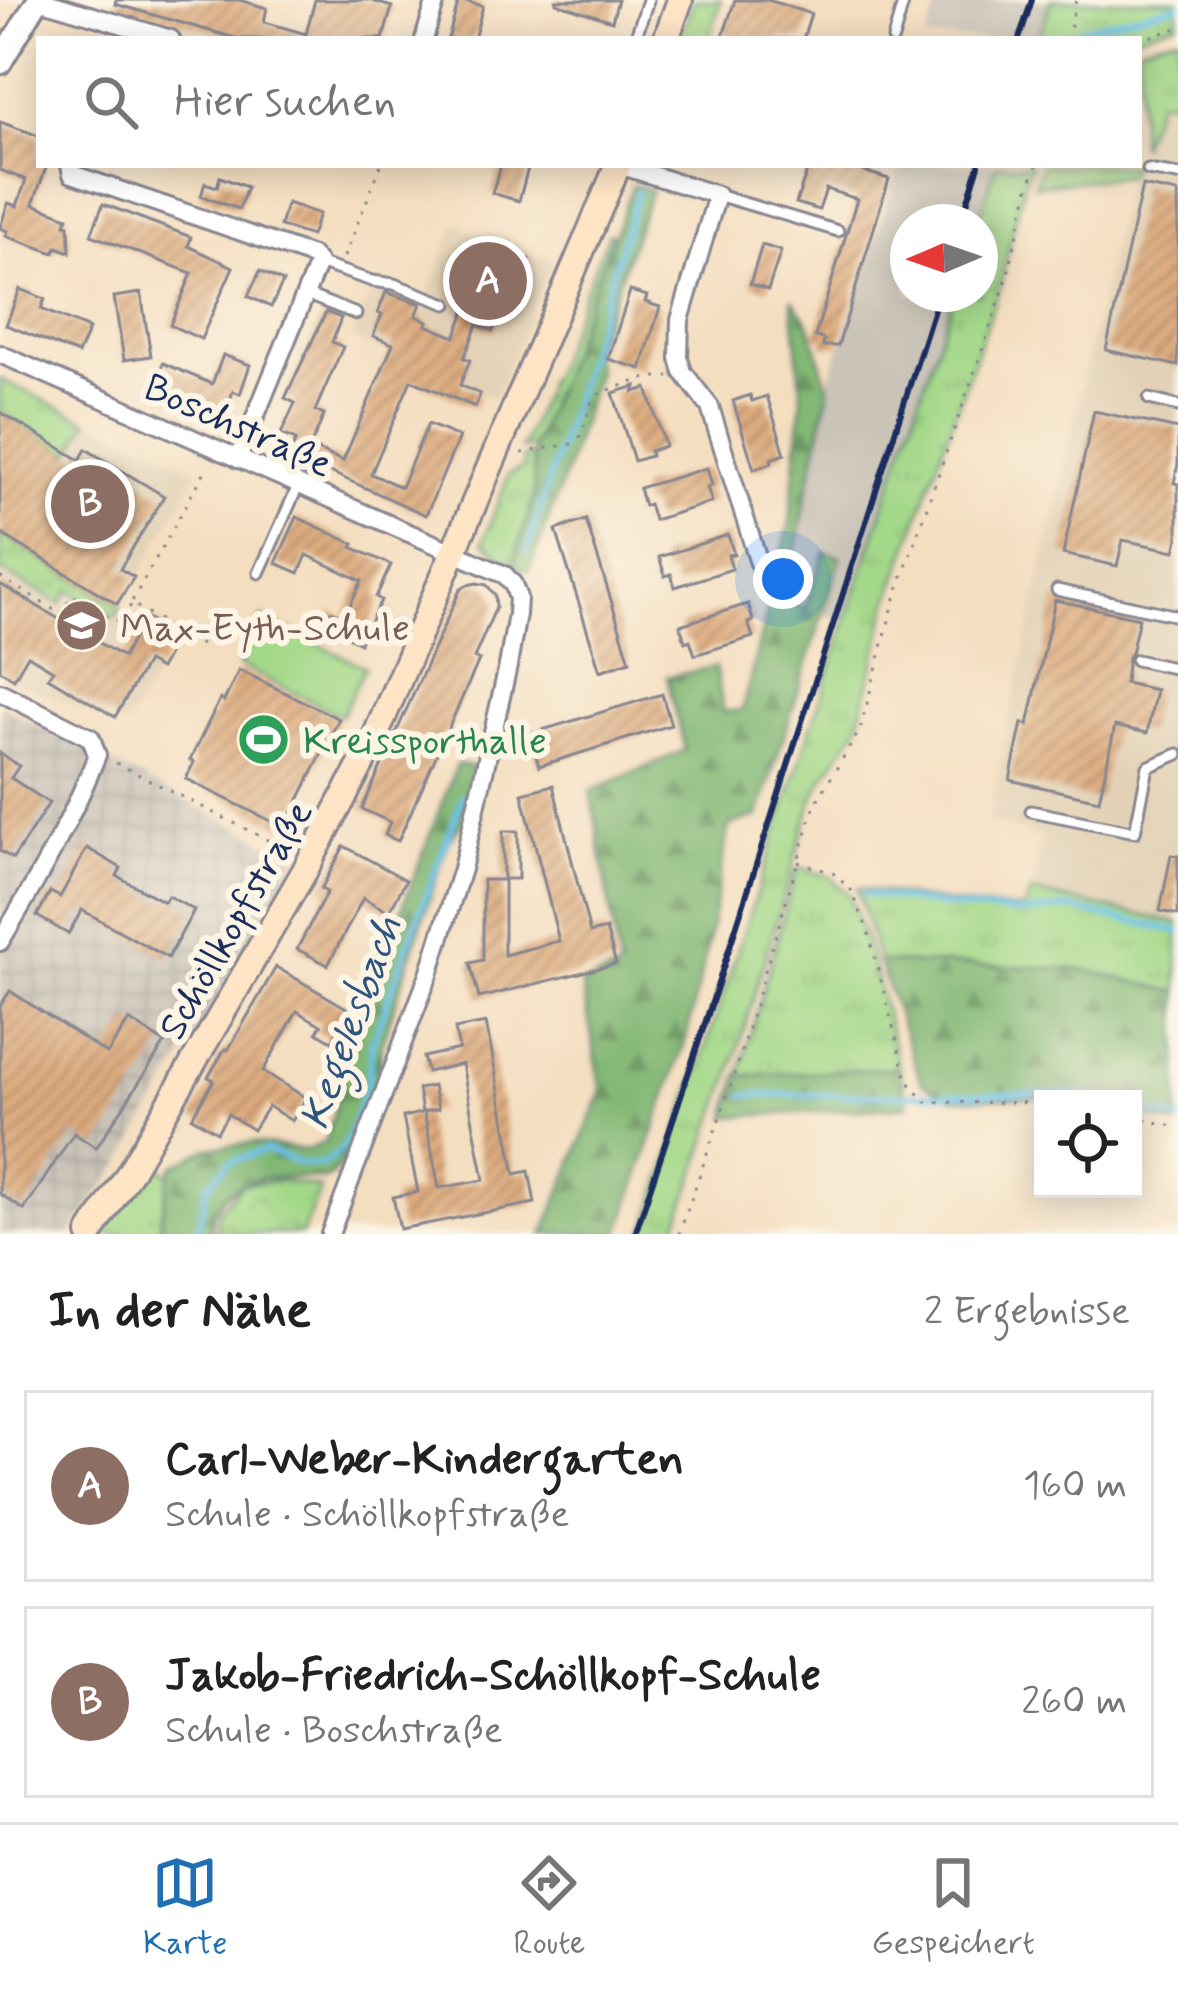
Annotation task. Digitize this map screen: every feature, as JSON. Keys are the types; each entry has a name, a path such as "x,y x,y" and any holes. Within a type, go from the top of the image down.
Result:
{"main road":[{"path":"667,36 680,0"},
{"name":"Schöllkopfstraße","path":"90,1234 310,862 371,746 618,168"}],"street":[{"path":"0,63 39,0 161,36"},
{"path":"425,36 436,0"},
{"path":"71,168 72,174 312,256 318,263 238,459"},
{"name":"Schöllkopfstraße","path":"629,168 717,195"},
{"path":"717,195 680,320 679,358 683,372 710,407 764,579"},
{"name":"Boschstraße","path":"0,354 505,575 513,584 518,598 508,665 462,869 429,974 330,1234"},
{"path":"0,692 91,738 98,755 0,942"}],"lane":[{"path":"636,36 648,0"},
{"path":"894,36 904,0"},
{"path":"1148,170 1178,176"},
{"path":"717,195 838,231"},
{"path":"318,263 448,304"},
{"path":"305,295 356,314"},
{"path":"1149,399 1178,406"},
{"path":"259,573 298,486"},
{"path":"1058,590 1178,616"},
{"path":"1136,660 1178,669"},
{"path":"1030,811 1135,832 1148,767 1178,754"}],"path":[{"path":"1069,36 1076,0"},
{"path":"1142,39 1178,28"},
{"path":"339,270 380,168"},
{"path":"680,1234 731,1085 814,804 860,730 895,598 1005,285 1036,168"},
{"path":"497,447 514,454 571,444 581,436 592,401 602,392 683,372"},
{"path":"0,577 62,614 72,595 120,624 217,450"},
{"path":"131,603 201,645"},
{"path":"155,618 160,609"},
{"path":"98,755 310,862"},
{"path":"797,862 832,872 852,891 868,931 907,1080 926,1102 1034,1103"},
{"path":"1142,1119 1178,1127"}],"shaded area":[{"path":"939,0 1051,0 1039,36 927,36"},
{"path":"1158,100 1178,101 1178,935 1030,903 1041,837 988,822 1127,176 1131,168 1142,168 1142,140"},
{"path":"899,168 995,168 984,204 890,204 890,312 948,312 847,621 777,600 826,390"},
{"path":"456,225 552,261 495,399 353,339 374,281 425,300"},
{"path":"0,379 199,470 119,610 131,617 135,611 179,635 125,727 0,675"},
{"path":"0,706 298,858 121,1164 70,1234 0,1234"}],"green space":[{"path":"694,0 721,0 710,36 680,36"},
{"path":"1051,0 1178,0 1178,22 1133,36 1039,36"},
{"path":"1178,35 1178,100 1158,100 1142,140 1142,45"},
{"path":"995,168 1030,168 1024,183 998,292 998,204 984,204"},
{"path":"1041,168 1131,168 1127,176 1034,185"},
{"path":"633,185 651,190 593,351 597,372 529,571 513,566 534,495 533,446"},
{"path":"608,234 613,234 533,446 521,449"},
{"path":"792,298 810,326 829,389 785,601 805,608 825,552 841,557 758,817 729,825 686,1038 619,1234 544,1234 602,1091 582,984 620,969 591,791 685,750 667,677 715,667 724,712 742,710 790,522 802,397"},
{"path":"948,312 991,312 890,598 858,727 811,805 729,1079 674,1234 644,1234"},
{"path":"0,379 88,421 71,454 0,412"},
{"path":"533,454 534,495 513,566 483,542 509,474 524,468 523,458"},
{"path":"0,534 121,607 115,617 69,590 61,604 0,570"},
{"path":"262,617 365,667 341,716 239,665"},
{"path":"457,764 476,768 461,824 449,839 381,1046 378,1085 347,1161 326,1179 266,1178 239,1186 217,1206 210,1234 159,1234 173,1166 208,1148 252,1143 307,1150 326,1141 358,1024"},
{"path":"802,868 831,877 849,894 872,960 899,1068 739,1076 796,871"},
{"path":"857,888 974,907 1024,909 1031,892 1178,923 1178,992 1079,969 879,962"},
{"path":"879,962 1079,969 1178,992 1178,1125 1142,1115 1142,1090 1034,1090 1034,1098 952,1098 922,1083"},
{"path":"899,1068 908,1106 727,1117 738,1076"},
{"path":"153,1154 163,1159 159,1167 169,1175 158,1234 102,1234"},
{"path":"281,1181 321,1188 302,1234 215,1234 219,1210 243,1184"}],"building":[{"path":"116,0 239,0 267,8 264,22 306,34 315,0 369,0 392,7 384,36 227,36 115,4"},
{"path":"459,0 483,6 475,36 449,36"},
{"path":"556,0 618,0 612,21"},
{"path":"735,0 768,0 811,14 804,36 723,36"},
{"path":"0,122 36,135 36,168 46,168 33,204 68,217 70,252 57,247 54,253 6,236 8,231 0,228 8,203 17,206 26,180 0,170"},
{"path":"500,168 528,168 519,201 492,193"},
{"path":"808,168 853,168 889,179 838,346 823,346 824,340 815,336 857,199 826,189 819,210 796,203"},
{"path":"220,177 247,187 239,209 201,196 205,183 217,187"},
{"path":"1142,186 1178,193 1178,366 1106,350"},
{"path":"287,203 319,214 311,236 280,226"},
{"path":"103,204 191,237 188,246 233,267 201,339 170,325 192,273 91,235"},
{"path":"474,241 529,259 511,306 504,303 493,331 477,325 464,358 470,360 460,385 480,394 475,407 411,380 371,474 401,487 428,424 459,437 426,515 290,454 296,440 281,434 295,403 285,398 326,312 341,318 332,342 343,347 315,411 324,415 310,447 343,461 393,344 373,336 386,292 421,304 416,316 455,337 473,291 457,284"},
{"path":"762,245 781,251 768,290 750,284"},
{"path":"260,271 283,282 271,307 248,296"},
{"path":"20,289 45,299 41,309 89,329 78,354 6,325"},
{"path":"630,291 660,307 641,369 608,359"},
{"path":"141,293 151,356 124,360 114,297"},
{"path":"223,355 250,365 240,394 233,391 222,421 152,392 163,363 212,384"},
{"path":"636,386 634,392 647,388 665,446 634,461 613,393"},
{"path":"750,395 752,401 767,396 785,454 754,469 733,401"},
{"path":"1094,411 1178,429 1175,551 1123,540 1117,566 1063,554"},
{"path":"0,412 80,460 86,449 164,496 120,569 134,577 117,604 0,533"},
{"path":"707,468 712,502 654,520 639,488"},
{"path":"297,517 391,565 376,597 381,600 360,643 324,625 331,611 344,617 362,581 307,555 299,573 276,563"},
{"path":"586,520 630,661 600,671 556,530"},
{"path":"728,535 734,554 728,555 732,569 675,587 671,574 665,576 659,557"},
{"path":"477,583 487,585 495,595 496,607 474,658 479,660 398,841 385,835 390,822 362,809 460,590"},
{"path":"0,584 123,657 145,617 178,636 160,669 147,662 115,717 48,677 53,670 28,655 14,679 0,670"},
{"path":"1055,600 1139,618 1125,683 1156,690 1147,733 1115,726 1099,800 1010,780 1022,723 1028,725"},
{"path":"748,604 753,637 695,655 690,640 685,642 680,625"},
{"name":"Kreissporthalle","path":"239,670 339,719 285,828 186,779 194,762 190,760"},
{"path":"662,694 671,725 539,766 529,734"},
{"path":"0,753 19,766 11,778 49,803 13,859 0,851"},
{"path":"553,785 590,933 606,929 616,964 479,998 470,963 483,960 483,880 504,880 504,955 559,941 522,793"},
{"path":"503,831 518,831 518,879 503,879"},
{"path":"344,846 406,880 389,912 363,898 328,965 297,949 327,892 321,889"},
{"path":"87,848 121,868 117,876 164,902 168,896 194,910 168,958 82,910 68,934 37,916 50,892 60,897"},
{"path":"1171,855 1178,856 1178,915 1160,911"},
{"path":"276,967 350,1010 332,1041 317,1032 321,1025 297,1011 263,1071 306,1098 292,1121 268,1106 253,1130 228,1114 217,1132 192,1117 214,1080 208,1077"},
{"path":"10,991 107,1054 129,1020 165,1043 96,1148 74,1133 24,1210 0,1194 0,1006"},
{"path":"486,1023 515,1174 529,1171 535,1203 400,1229 393,1197 418,1192 403,1117 424,1112 439,1188 484,1180 462,1064 427,1072 423,1057 459,1049 455,1029"},
{"path":"433,1086 438,1109 422,1112 418,1089"}],"waterway":[{"name":"Kegelesbach","path":"1079,29 1178,5"},
{"name":"Kegelesbach","path":"527,551 638,191"},
{"name":"Kegelesbach","path":"197,1234 207,1186 229,1162 266,1150 302,1164 322,1165 344,1148 368,1082 372,1043 463,796"},
{"path":"864,894 1026,913 1066,908 1178,931"},
{"path":"743,1095 1034,1094"},
{"path":"1142,1110 1178,1120"}],"railway":[{"path":"1020,36 1032,0"},
{"path":"967,204 978,168"},
{"path":"635,1234 933,312"}],"place":[{"name":"Carl-Weber-Kindergarten","path":"488,281"},
{"name":"Jakob-Friedrich-Schöllkopf-Schule","path":"90,504"},
{"name":"Max-Eyth-Schule","path":"81,626"},
{"name":"Kreissporthalle","path":"264,739"}]}
